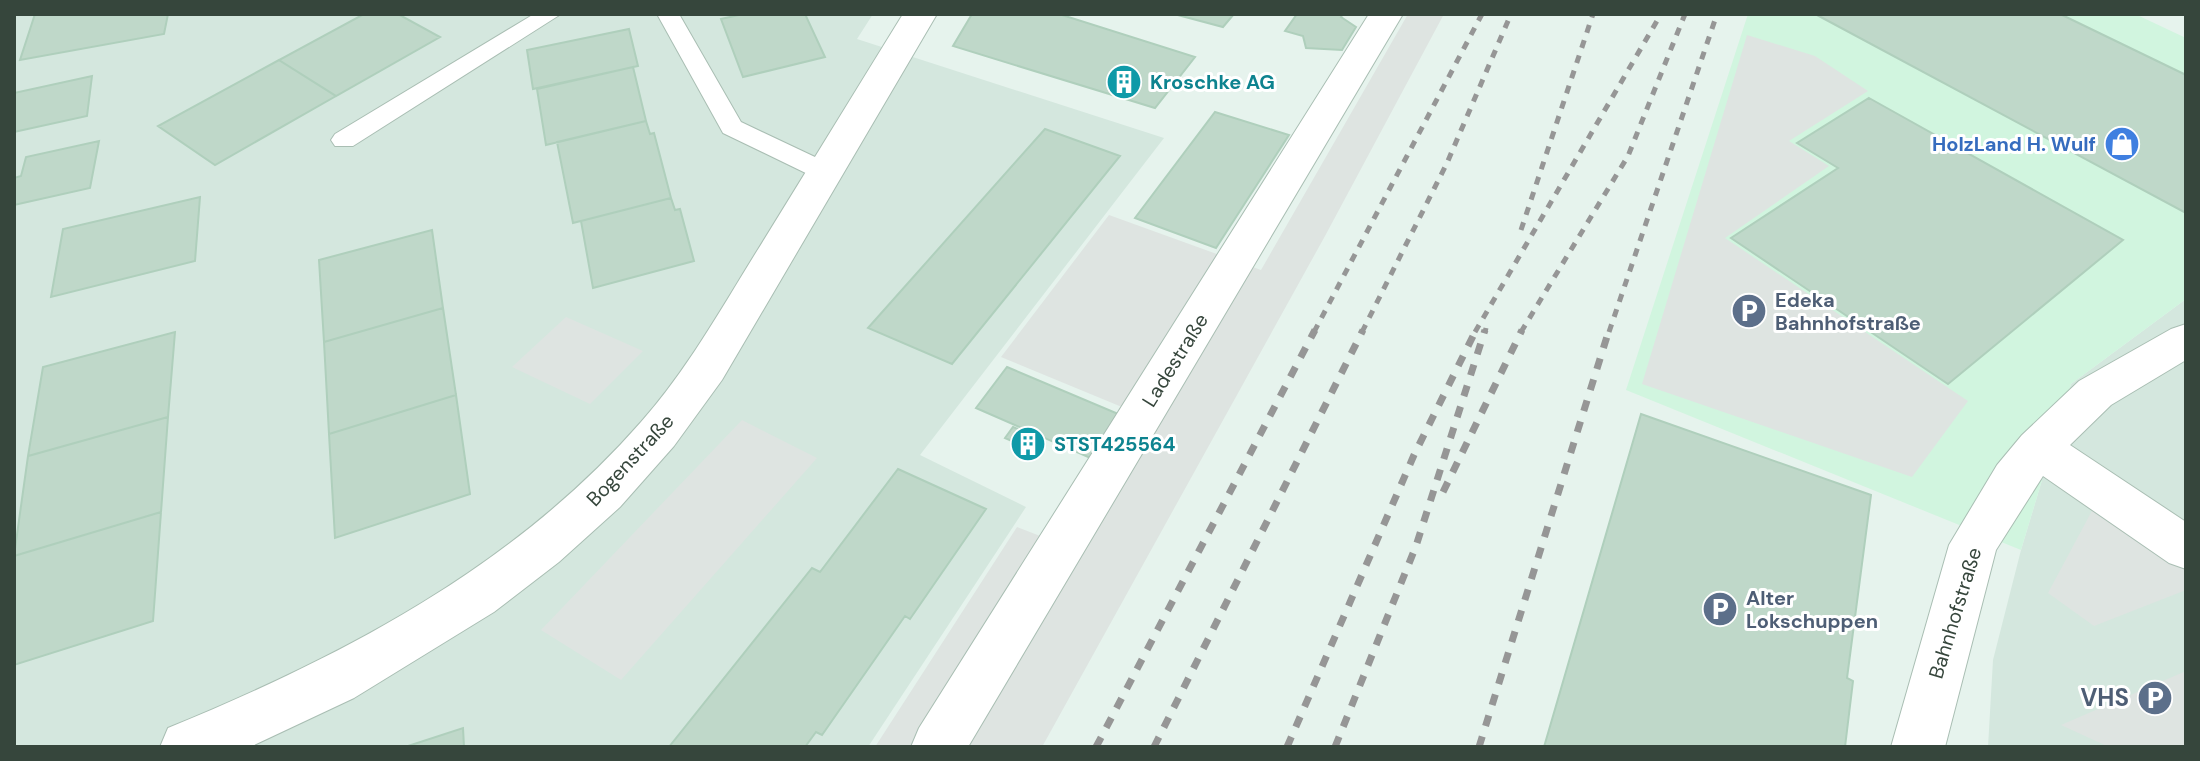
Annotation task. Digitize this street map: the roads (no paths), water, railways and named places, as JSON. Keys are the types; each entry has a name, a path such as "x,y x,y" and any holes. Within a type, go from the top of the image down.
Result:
{"street":[{"name":"Bogenstraße","path":"187,747 274,711 379,657 503,576 590,505 652,441 700,379 920,14"},
{"name":"Ladestraße","path":"938,747 1091,493 1257,231 1386,14"},
{"name":"Bahnhofstraße","path":"1918,747 1973,545 2014,479 2038,448 2095,393 2186,340"},
{"path":"2038,448 2186,548"}],"lane":[{"path":"344,140 550,14"},
{"path":"668,14 732,127 825,172"}],"railway":[{"path":"1314,332 1482,14"},
{"path":"1362,332 1447,163 1511,14"},
{"path":"1521,230 1593,14"},
{"path":"1475,332 1661,14"},
{"path":"1521,332 1628,156 1685,14"},
{"path":"1609,332 1717,14"},
{"path":"1485,332 1486,328"},
{"path":"1096,747 1315,330"},
{"path":"1154,747 1363,330"},
{"path":"1335,747 1416,546 1485,330"},
{"path":"1479,747 1609,330"},
{"path":"1287,747 1414,455 1475,332"},
{"path":"1443,492 1521,332"}],"place":[{"name":"Kroschke AG","path":"1124,82"},
{"name":"HolzLand H. Wulf","path":"2122,144"},
{"name":"Edeka Bahnhofstraße","path":"1749,311"},
{"name":"STST425564","path":"1028,444"},
{"name":"Alter Lokschuppen","path":"1720,609"},
{"name":"VHS","path":"2155,698"}]}
